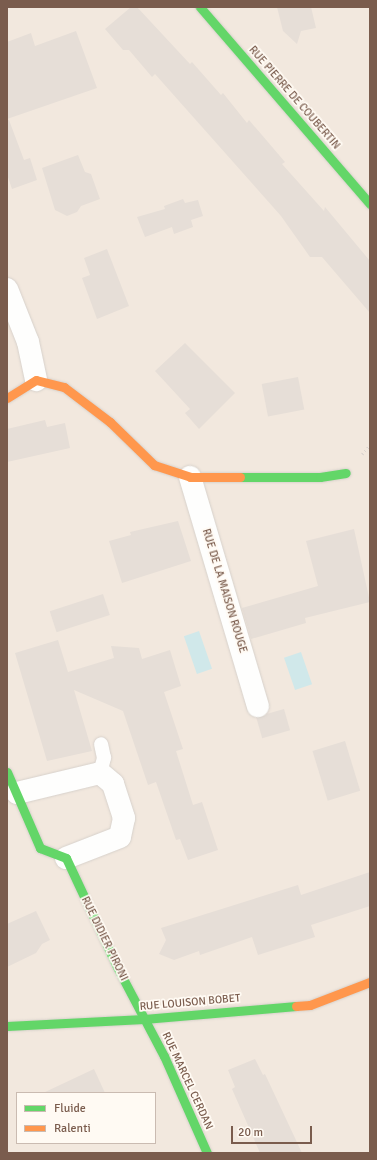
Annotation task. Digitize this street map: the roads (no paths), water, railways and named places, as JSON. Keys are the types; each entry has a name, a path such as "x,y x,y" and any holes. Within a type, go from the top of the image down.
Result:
{"street":[{"name":"RUE PIERRE DE COUBERTIN","path":"200,7 370,204"},
{"path":"7,289 28,342 36,380"},
{"path":"7,398 36,380 64,387 110,422 154,465 190,477 320,477 346,473"},
{"name":"RUE DE LA MAISON ROUGE","path":"190,477 258,706"},
{"path":"7,772 40,848 66,858 120,837 124,818 113,784 100,773 16,792"},
{"name":"RUE DIDIER PIRONI","path":"66,858 144,1019"},
{"name":"RUE LOUISON BOBET","path":"7,1026 144,1019 310,1005 370,982"},
{"name":"RUE MARCEL CERDAN","path":"144,1019 164,1056 208,1153"}],"lane":[{"path":"100,773 104,758 101,744"}],"water":[{"path":"199,631 212,669 197,674 184,636"},
{"path":"301,652 312,684 295,690 284,658"}]}
